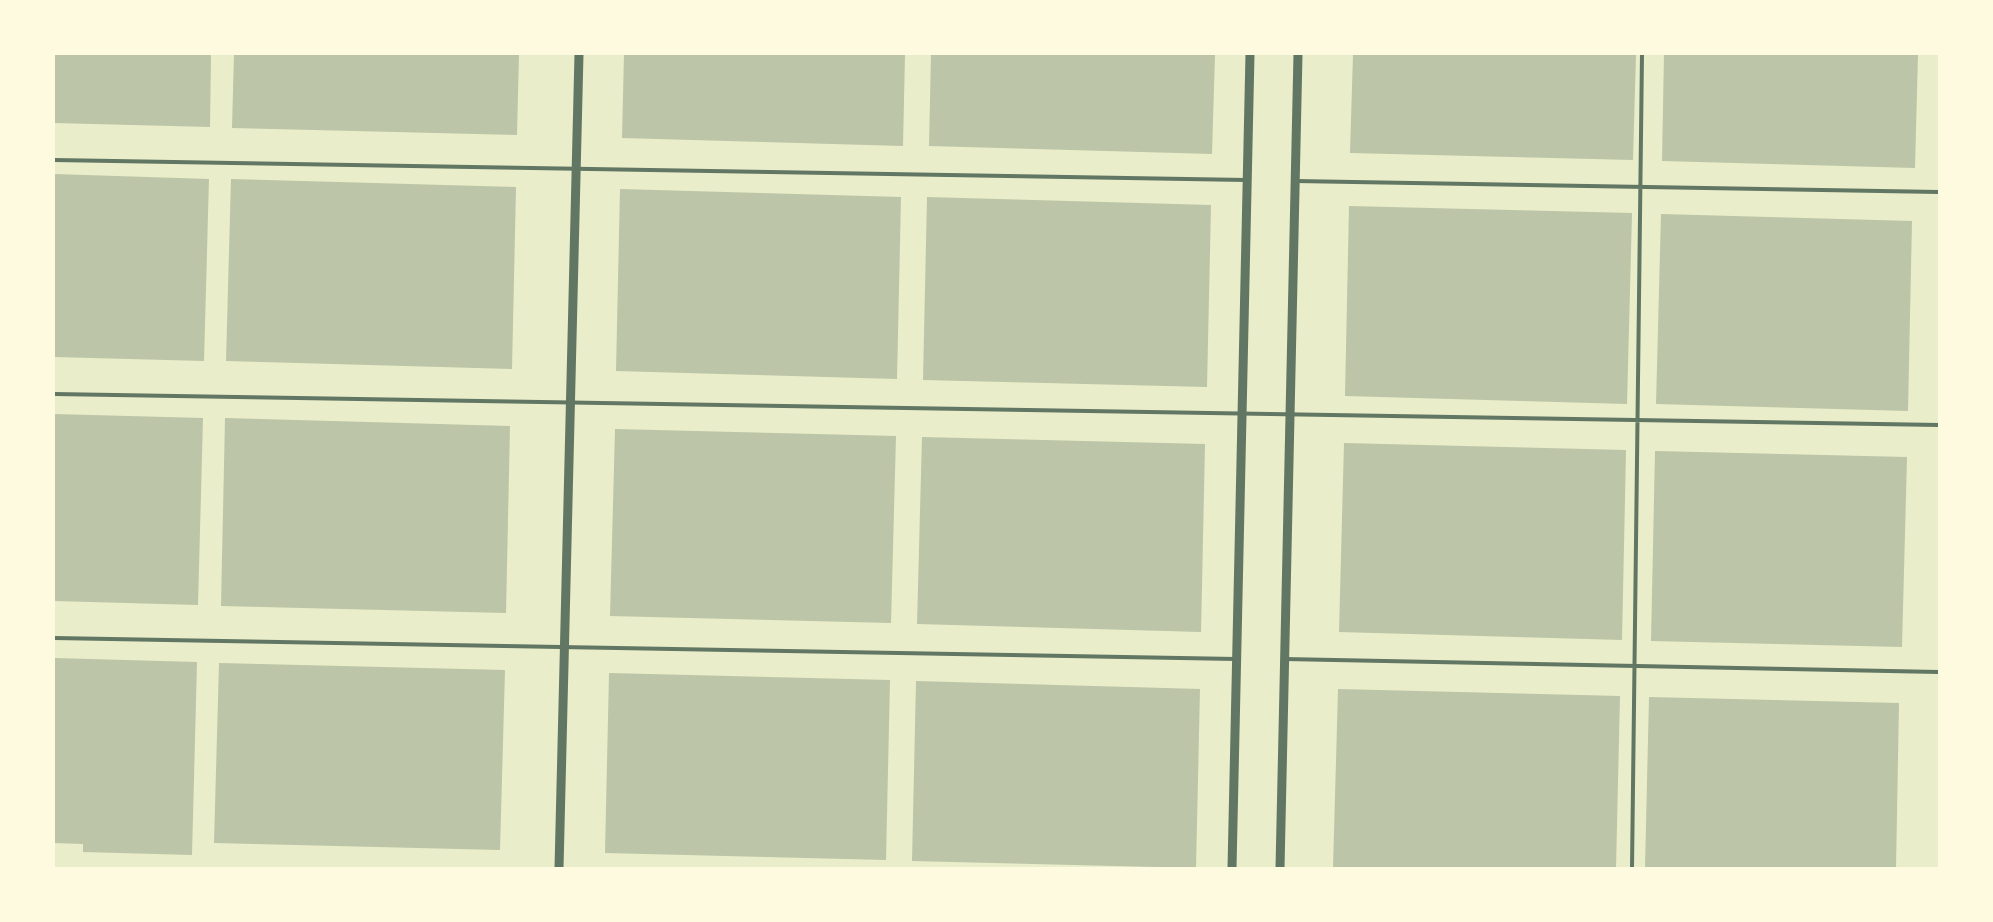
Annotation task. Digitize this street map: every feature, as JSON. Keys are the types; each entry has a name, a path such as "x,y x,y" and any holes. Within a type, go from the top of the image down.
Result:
{"street":[{"path":"559,868 579,54"},
{"path":"1232,868 1250,54"},
{"path":"1280,868 1298,54"}],"lane":[{"path":"1632,868 1642,54"},
{"path":"54,160 1247,180"},
{"path":"1295,181 1939,192"},
{"path":"54,394 1939,425"},
{"path":"54,638 1237,658"},
{"path":"1284,659 1939,672"}],"building":[{"path":"54,54 211,54 210,127 54,123"},
{"path":"234,54 519,54 517,135 232,128"},
{"path":"624,54 905,54 903,146 622,138"},
{"path":"931,54 1215,54 1212,154 929,146"},
{"path":"1353,54 1636,54 1633,160 1350,153"},
{"path":"1664,54 1918,54 1915,168 1662,161"},
{"path":"54,174 209,179 204,361 54,357"},
{"path":"231,179 516,187 512,369 226,361"},
{"path":"620,189 901,197 897,379 616,371"},
{"path":"927,197 1211,205 1207,387 923,380"},
{"path":"1349,206 1632,213 1627,404 1345,396"},
{"path":"1661,214 1912,221 1908,411 1656,404"},
{"path":"54,414 203,418 198,605 54,601"},
{"path":"225,418 510,426 506,613 221,606"},
{"path":"615,429 896,436 891,623 610,616"},
{"path":"922,437 1205,444 1201,632 917,624"},
{"path":"1344,443 1626,450 1622,640 1339,632"},
{"path":"1655,451 1907,457 1902,647 1651,641"},
{"path":"54,658 197,662 192,855 83,852 83,844 54,843"},
{"path":"219,663 505,670 500,850 214,843"},
{"path":"609,673 890,680 886,860 605,853"},
{"path":"916,681 1200,689 1196,868 912,861"},
{"path":"1338,689 1620,696 1616,868 1333,868"},
{"path":"1649,697 1899,703 1896,868 1645,868"}]}
